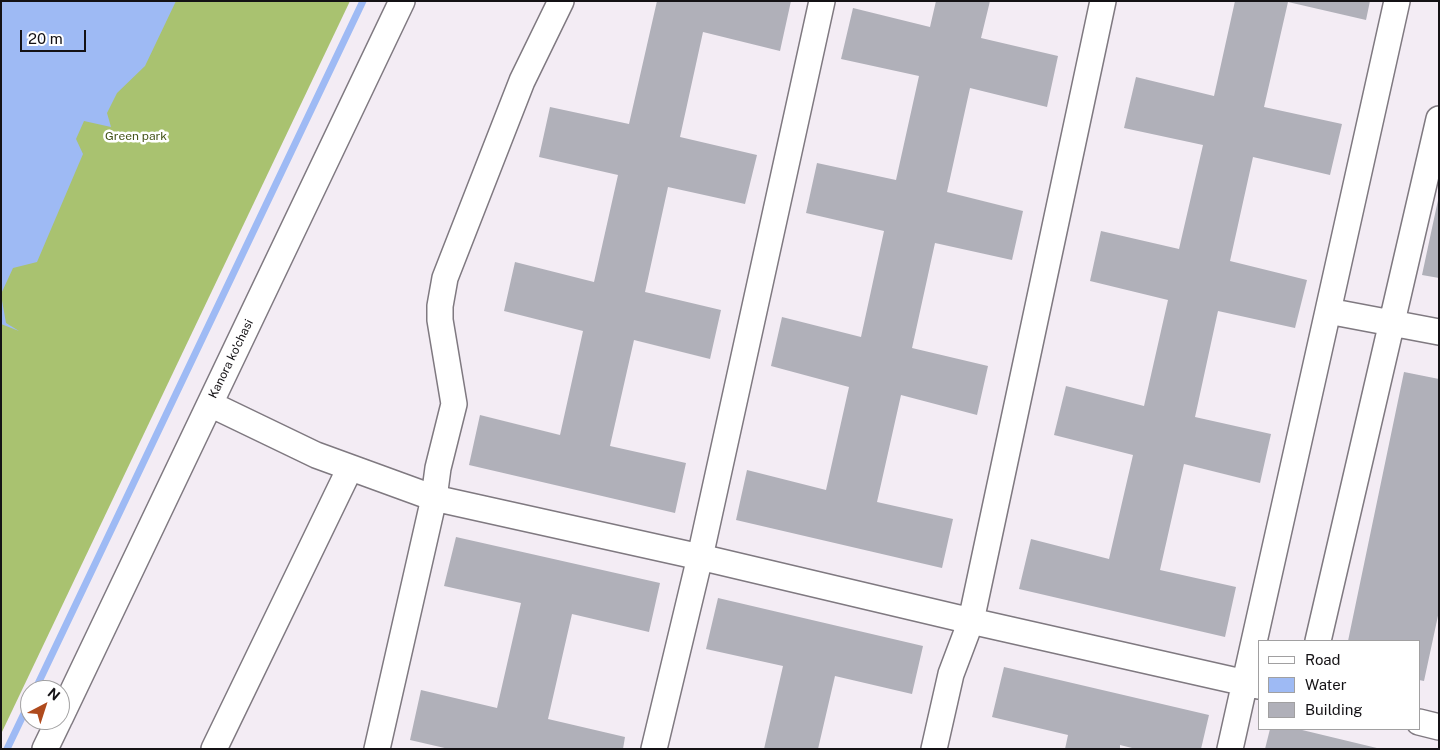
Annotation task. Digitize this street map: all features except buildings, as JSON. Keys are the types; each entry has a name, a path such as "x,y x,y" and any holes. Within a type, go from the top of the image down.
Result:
{"street":[{"name":"Kanora ko'chasi","path":"70,696 402,1"},
{"path":"377,749 434,498 438,468 454,404 440,320 440,306 445,278 522,81 561,1"},
{"path":"654,749 700,557 822,1"},
{"path":"934,749 952,674 971,621 1103,1"},
{"path":"1261,640 1328,311 1397,1"},
{"path":"1318,640 1439,120"},
{"path":"1328,311 1439,332"},
{"path":"210,404 316,455 434,498 700,557 1252,685"},
{"path":"214,749 350,468"},
{"path":"1230,749 1252,685 1258,655"},
{"path":"1420,722 1439,727"},
{"name":"Kanora ko'chasi","path":"45,749 54,730"}],"green space":[{"name":"Green park","path":"1,1 350,1 27,680 20,680 20,694 1,734"}],"water":[{"path":"1,1 176,1 145,66 117,93 107,113 111,127 84,121 76,139 83,154 37,262 13,268 1,294"},
{"path":"1,295 6,323 19,331 1,324"}],"waterway":[{"path":"40,680 363,1"},
{"path":"7,749 20,722"}]}
